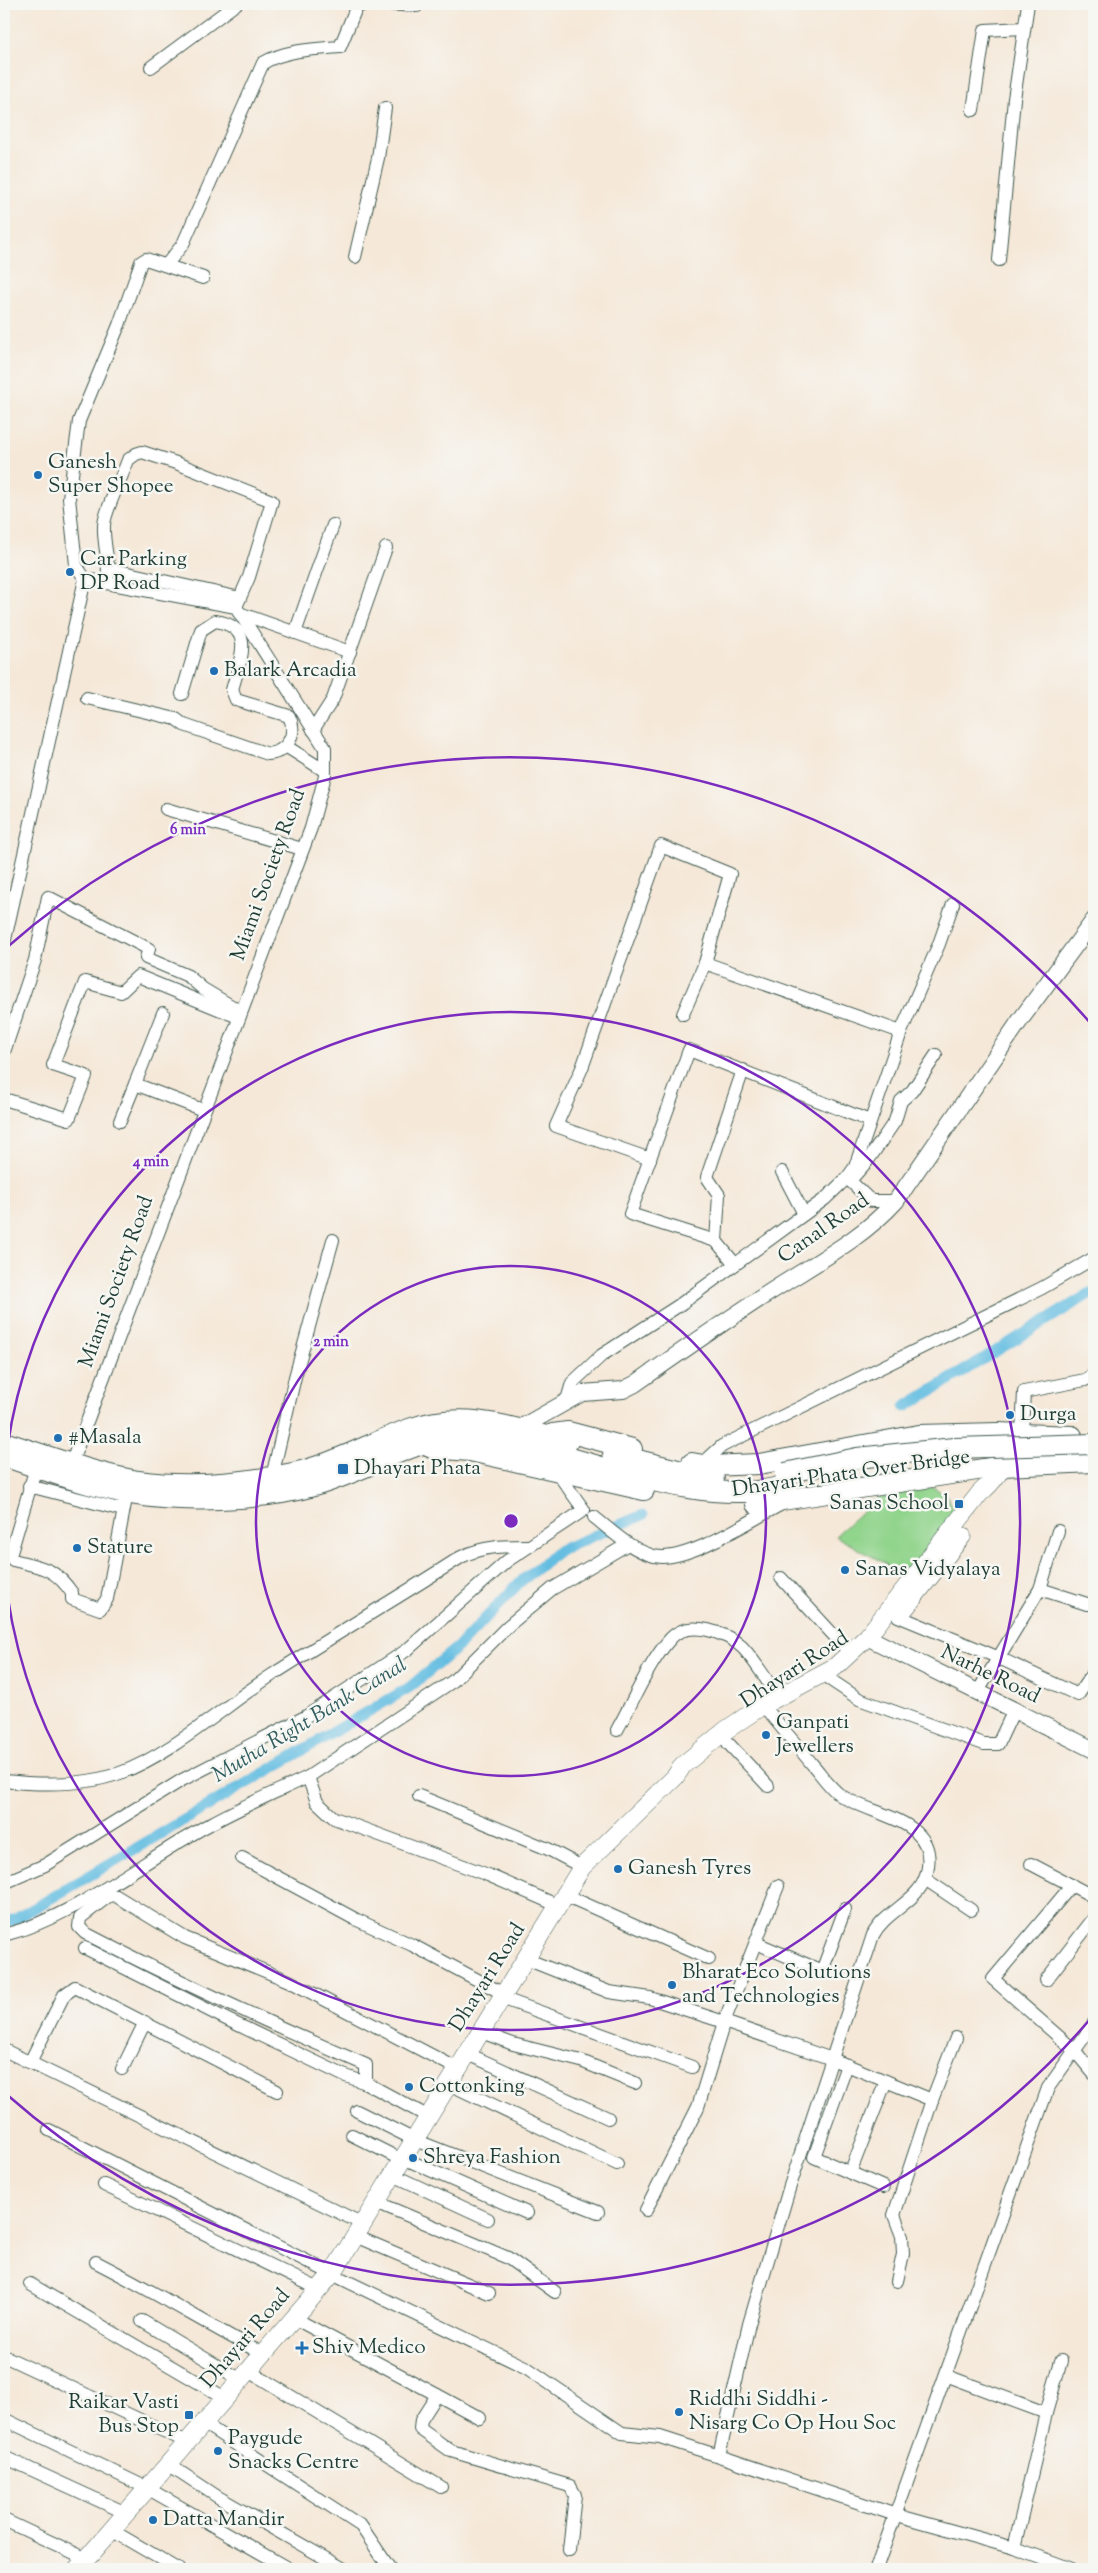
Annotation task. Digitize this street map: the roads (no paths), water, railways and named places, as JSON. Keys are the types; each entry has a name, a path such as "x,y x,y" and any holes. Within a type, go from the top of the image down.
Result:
{"main road":[{"name":"Dhayari Phata Over Bridge","path":"4,1442 108,1475 163,1483 196,1484 272,1477 309,1470 334,1462 419,1427 471,1420 520,1428 710,1479 759,1480 788,1486 857,1458 954,1448 1094,1444"},
{"path":"543,1435 568,1432 701,1465 759,1464 919,1435 1018,1434 1094,1436"},
{"name":"Dhayari Road","path":"675,1777 690,1773 728,1743 770,1705 829,1680 846,1668 871,1640 980,1493 990,1485 1003,1466 1018,1434"},
{"name":"Dhayari Phata Over Bridge","path":"406,1449 459,1436 490,1437 684,1487 711,1491 746,1492 788,1486 858,1469 955,1459 1094,1455"},
{"path":"4,1456 125,1501 236,1497 294,1491 340,1478 406,1449 436,1448 470,1451 670,1497 721,1505 788,1486 840,1490 1003,1466 1094,1462"},
{"name":"Dhayari Road","path":"82,2564 332,2274 582,1867 675,1777 683,1765 770,1705 834,1668 871,1640 898,1616 967,1530 989,1496 990,1485"}],"street":[{"path":"151,67 236,4"},
{"path":"167,264 184,244 263,63 305,50 340,47 356,8 364,4"},
{"path":"385,4 417,6"},
{"path":"999,260 1014,99 1028,4"},
{"path":"973,110 984,30 1024,28"},
{"path":"355,256 378,158 385,108"},
{"path":"4,944 85,579 76,565 69,498 80,421 119,325 141,262 146,259 167,264 203,278"},
{"path":"107,583 110,569 107,560 104,524 128,460 142,452 176,462 272,501 250,577 239,606"},
{"path":"294,633 333,525"},
{"path":"313,730 333,699 386,548"},
{"path":"110,569 239,606 294,633 350,652"},
{"path":"85,579 179,590"},
{"name":"Miami Society Road","path":"71,1464 239,1014 311,828 325,771 325,748 239,606"},
{"path":"87,698 176,718 184,725 268,754 278,753 287,747 291,721 289,716 236,700 233,696 232,690 244,644 240,633 234,626 215,621 201,630 182,694"},
{"path":"287,747 325,771"},
{"path":"166,809 302,849"},
{"path":"650,1159 556,1126 582,1068 660,846 730,874 705,963 683,1014"},
{"path":"4,1052 35,960 48,897 149,949 146,958 190,978 239,1014"},
{"path":"561,1404 572,1383 602,1355 678,1306 825,1199 847,1178 855,1167 901,1032 939,944 953,904"},
{"name":"Canal Road","path":"520,1428 582,1394 623,1390 635,1384 868,1228 896,1201 1021,1019 1094,920"},
{"path":"705,963 901,1032"},
{"path":"4,1099 69,1119 86,1076 53,1065 85,982 121,992 138,976 239,1014"},
{"path":"185,995 190,978"},
{"path":"120,1121 163,1013"},
{"path":"734,1264 716,1241 630,1214 689,1050 870,1121"},
{"path":"847,1178 854,1176 869,1159 895,1121 901,1100 912,1090 936,1055"},
{"path":"716,1241 719,1195 707,1177 743,1070"},
{"path":"134,1084 203,1110"},
{"path":"782,1172 804,1214"},
{"path":"847,1178 870,1201 896,1201"},
{"path":"272,1477 288,1403 333,1240"},
{"path":"701,1465 722,1446 1042,1288 1094,1258"},
{"path":"1018,1434 1024,1392 1085,1380 1091,1376"},
{"path":"29,1486 125,1501 107,1599 100,1610 72,1599 72,1593 61,1583 60,1577 53,1571 13,1560 10,1556 29,1486 36,1467"},
{"path":"556,1471 589,1514 628,1544 656,1557 670,1557 690,1552 788,1486"},
{"path":"4,1883 45,1864 182,1780 306,1717 407,1650 507,1561 529,1546 589,1514"},
{"path":"977,1693 997,1657 1040,1589 1058,1531"},
{"path":"4,1936 24,1930 66,1910 212,1823 308,1776 453,1681 508,1626 552,1589 628,1544"},
{"path":"4,1781 40,1785 89,1780 118,1774 136,1767 272,1676 461,1557 489,1547 529,1546"},
{"path":"782,1578 851,1654"},
{"path":"1040,1589 1087,1604 1094,1604"},
{"path":"898,1616 997,1657 1078,1695 1094,1671"},
{"path":"617,1730 660,1653 672,1637 681,1631 703,1629 729,1636 743,1648 770,1705 840,1794 897,1818 911,1827 924,1842 929,1854 925,1879 914,1894 884,1918 878,1926 789,2189 749,2324 719,2456"},
{"name":"Narhe Road","path":"871,1640 1094,1750"},
{"path":"829,1680 859,1699 984,1744 998,1744 1014,1710"},
{"path":"728,1743 768,1786"},
{"path":"308,1776 317,1802 334,1818 562,1900 709,1959"},
{"path":"419,1796 548,1850 582,1867"},
{"path":"242,1858 355,1919 412,1945 504,1994 506,2000 692,2067"},
{"path":"1030,1864 1094,1897"},
{"path":"925,1879 970,1910"},
{"path":"1072,1885 993,1979 1074,2050 1094,2074"},
{"path":"646,2210 698,2107 724,2022 778,1886"},
{"path":"366,2083 366,2065 269,2024 245,2010 133,1958 85,1933 79,1927 80,1918 110,1895 116,1896 184,1938 289,1981 458,2069"},
{"path":"756,1943 822,1971 845,1908"},
{"path":"1046,1980 1094,1918"},
{"path":"85,1948 228,2020 344,2075 366,2083 429,2116"},
{"path":"526,1959 608,1992 650,1998 724,2022 832,2060 932,2100"},
{"path":"30,2062 64,1995 71,1987 80,1988 277,2091"},
{"path":"122,2069 146,2022"},
{"path":"876,2569 947,2376 1048,2088 1094,2023"},
{"path":"481,2032 512,2044 581,2061 635,2083"},
{"path":"897,2281 903,2254 902,2236 894,2215 932,2100 956,2038"},
{"path":"4,2050 359,2230 489,2293"},
{"path":"468,2054 608,2118"},
{"path":"847,2066 814,2157 883,2187"},
{"path":"850,2172 886,2081"},
{"path":"449,2084 617,2164"},
{"path":"357,2111 415,2140 598,2212"},
{"path":"49,2130 332,2274 527,2368 622,2433 660,2437 896,2515 1014,2548 1072,2569"},
{"path":"352,2135 527,2213"},
{"path":"393,2175 488,2218"},
{"path":"104,2185 319,2289"},
{"path":"376,2202 508,2258 556,2292"},
{"path":"96,2262 150,2289 199,2319 263,2354"},
{"path":"30,2284 225,2398"},
{"path":"294,2318 480,2418"},
{"path":"142,2321 245,2375 441,2487"},
{"path":"4,2356 188,2442"},
{"path":"1014,2548 1046,2413 1061,2362"},
{"path":"947,2376 1046,2413"},
{"path":"437,2395 421,2420 420,2430 451,2451 570,2486 575,2495 569,2550"},
{"path":"4,2419 147,2488 288,2569"},
{"path":"203,2423 360,2526 390,2569"},
{"path":"4,2457 126,2513"},
{"path":"168,2464 218,2498 344,2569"},
{"path":"4,2520 82,2564"},
{"path":"111,2530 178,2569"}],"waterway":[{"name":"Mutha Right Bank Canal","path":"905,1407 1094,1291"},
{"name":"Mutha Right Bank Canal","path":"4,1923 14,1920 410,1687 460,1645 520,1582 560,1550 643,1515"}],"place":[{"name":"Ganesh Super Shopee","path":"38,475"},
{"name":"Car Parking DP Road","path":"70,572"},
{"name":"Balark Arcadia","path":"214,671"},
{"name":"Durga","path":"1010,1415"},
{"name":"#Masala","path":"58,1438"},
{"name":"Dhayari Phata","path":"343,1469"},
{"name":"Sanas School","path":"959,1504"},
{"name":"Stature","path":"77,1548"},
{"name":"Sanas Vidyalaya","path":"845,1570"},
{"name":"Ganpati Jewellers","path":"766,1735"},
{"name":"Ganesh Tyres","path":"618,1869"},
{"name":"Bharat Eco Solutions and Technologies","path":"672,1985"},
{"name":"Cottonking","path":"409,2087"},
{"name":"Shreya Fashion","path":"413,2158"},
{"name":"Shiv Medico","path":"302,2348"},
{"name":"Riddhi Siddhi - Nisarg Co Op Hou Soc","path":"679,2412"},
{"name":"Raikar Vasti Bus Stop","path":"189,2415"},
{"name":"Paygude Snacks Centre","path":"218,2451"},
{"name":"Datta Mandir","path":"153,2520"}]}
